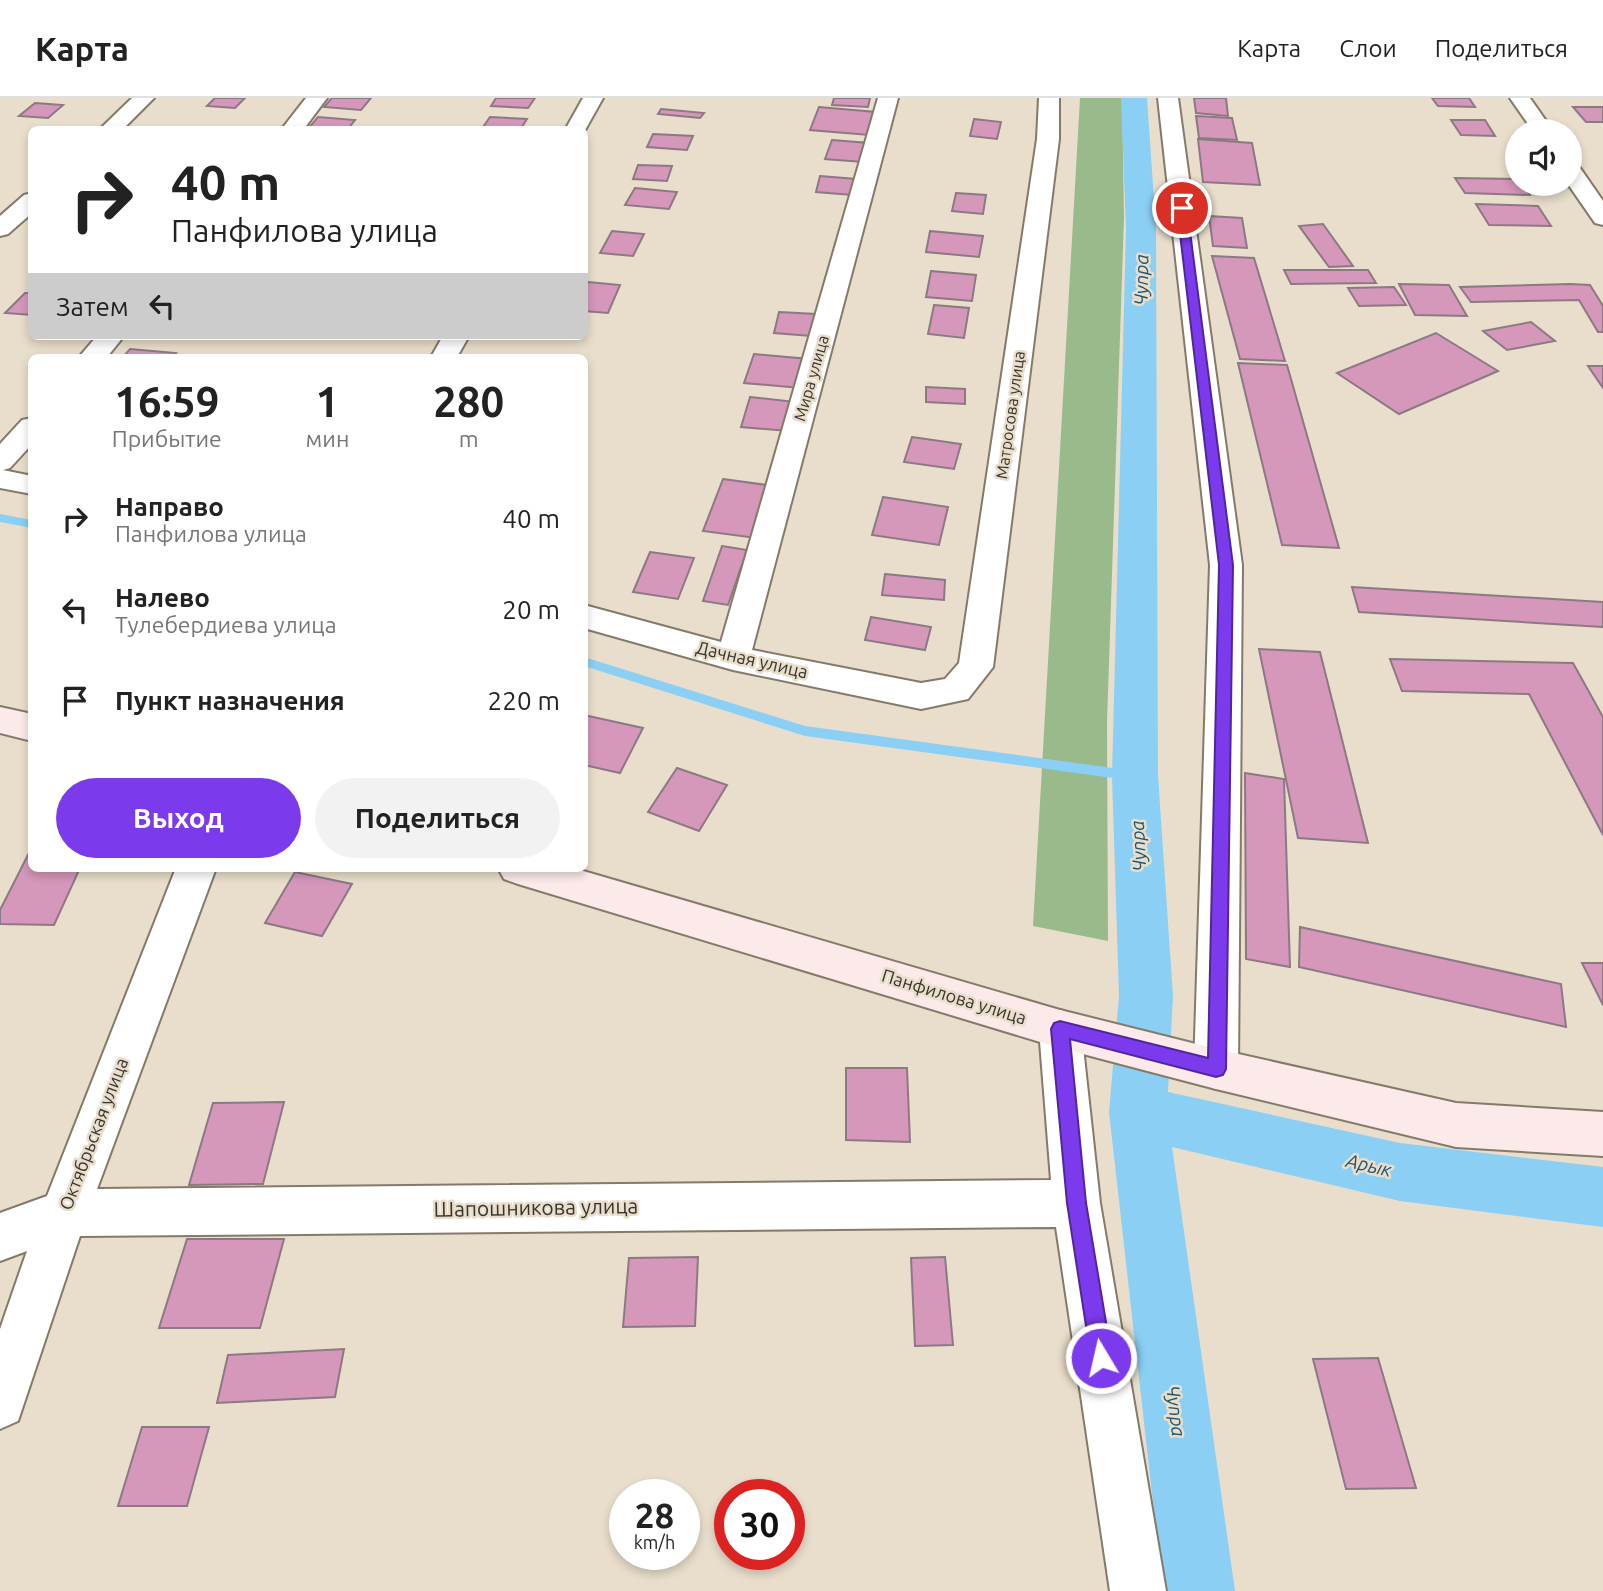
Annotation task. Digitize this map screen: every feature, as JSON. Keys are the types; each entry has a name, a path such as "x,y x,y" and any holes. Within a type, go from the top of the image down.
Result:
{"street":[{"path":"113,126 144,98"},
{"path":"294,126 317,98"},
{"path":"577,126 593,98"},
{"name":"Мира улица","path":"733,658 888,98"},
{"name":"Матросова улица","path":"921,696 956,690 976,667 1048,139 1049,98"},
{"path":"1168,98 1226,565 1216,1069"},
{"path":"1521,98 1535,119"},
{"path":"1582,187 1603,218"},
{"path":"0,229 28,204"},
{"path":"95,354 107,340"},
{"path":"0,462 28,430"},
{"path":"0,479 28,484"},
{"name":"Дачная улица","path":"588,617 733,658 921,696"},
{"path":"0,720 28,727"},
{"name":"Октябрьская улица","path":"0,1403 64,1213 194,872"},
{"name":"Панфилова улица","path":"531,872 1060,1029 1216,1069 1456,1125 1603,1134"},
{"path":"1060,1029 1076,1203 1138,1591"},
{"name":"Шапошникова улица","path":"0,1237 64,1213 1076,1203"}],"green space":[{"path":"1080,98 1122,98 1124,217 1107,722 1108,941 1033,926"}],"building":[{"path":"215,98 245,98 235,108 207,106"},
{"path":"332,98 371,98 361,110 324,107"},
{"path":"496,98 535,98 528,108 491,106"},
{"path":"834,98 870,98 868,107 832,105"},
{"path":"1194,98 1226,98 1228,116 1196,113"},
{"path":"1432,98 1469,98 1475,107 1438,106"},
{"path":"35,103 63,105 48,118 19,116"},
{"path":"819,107 876,112 869,135 810,130"},
{"path":"1573,107 1603,107 1603,122 1586,122"},
{"path":"661,109 704,113 700,118 658,114"},
{"path":"1196,116 1232,118 1237,140 1199,138"},
{"path":"318,117 355,120 350,126 310,126"},
{"path":"490,117 527,119 523,126 484,126"},
{"path":"974,119 1001,122 997,139 970,136"},
{"path":"1451,120 1485,120 1495,136 1461,135"},
{"path":"653,134 693,136 687,150 647,147"},
{"path":"1198,139 1252,143 1260,185 1203,182"},
{"path":"832,140 869,143 863,162 825,159"},
{"path":"638,165 672,166 667,181 633,179"},
{"path":"820,176 856,179 852,195 816,192"},
{"path":"1455,178 1505,179 1505,194 1465,193"},
{"path":"635,188 677,192 669,209 625,205"},
{"path":"956,193 986,195 983,214 952,211"},
{"path":"1476,204 1538,206 1551,226 1489,225"},
{"path":"1209,216 1242,218 1247,248 1213,246"},
{"path":"1323,224 1353,266 1329,267 1299,226"},
{"path":"612,231 644,234 633,256 600,253"},
{"path":"930,231 983,236 979,257 926,252"},
{"path":"1212,256 1254,258 1285,361 1240,359"},
{"path":"1284,270 1368,270 1376,283 1291,284"},
{"path":"931,271 976,275 972,301 926,297"},
{"path":"588,282 620,285 608,313 588,311"},
{"path":"1399,284 1449,285 1467,316 1415,315"},
{"path":"1590,285 1603,306 1603,332 1598,332 1579,300 1471,302 1460,287"},
{"path":"1394,287 1406,305 1359,306 1348,288"},
{"path":"25,293 28,293 28,315 5,313"},
{"path":"934,305 969,308 964,338 928,334"},
{"path":"779,312 816,314 811,336 774,333"},
{"path":"1531,322 1555,341 1507,350 1483,331"},
{"path":"1436,333 1498,371 1399,414 1337,373"},
{"path":"130,349 176,353 175,354 126,354"},
{"path":"754,354 809,359 800,388 744,383"},
{"path":"1238,363 1287,365 1339,548 1282,545"},
{"path":"1588,366 1603,366 1603,388"},
{"path":"926,387 965,389 965,404 926,402"},
{"path":"750,397 796,402 788,431 741,427"},
{"path":"912,437 961,444 954,469 904,462"},
{"path":"723,479 774,486 756,538 703,531"},
{"path":"883,497 948,507 939,545 872,535"},
{"path":"722,546 747,550 728,605 703,601"},
{"path":"650,552 694,558 678,599 633,592"},
{"path":"885,574 945,580 944,600 882,595"},
{"path":"1352,587 1603,602 1603,627 1359,612"},
{"path":"871,617 931,627 925,650 865,640"},
{"path":"1259,649 1320,652 1368,843 1298,838"},
{"path":"1390,659 1573,663 1603,717 1603,835 1529,694 1402,691"},
{"path":"588,716 643,728 620,773 588,766"},
{"path":"677,768 727,785 699,831 648,812"},
{"path":"1245,773 1284,779 1290,967 1246,959"},
{"path":"28,855 28,872 78,872 54,925 0,924 0,910"},
{"path":"295,872 352,884 322,936 265,923"},
{"path":"1300,927 1561,984 1566,1027 1299,967"},
{"path":"1582,963 1603,963 1603,1005"},
{"path":"846,1068 907,1068 910,1142 846,1140"},
{"path":"284,1102 263,1184 189,1185 213,1103"},
{"path":"187,1239 284,1239 260,1328 159,1328"},
{"path":"698,1257 695,1326 623,1327 629,1258"},
{"path":"945,1257 953,1345 915,1346 911,1258"},
{"path":"344,1349 335,1397 217,1403 228,1355"},
{"path":"1378,1358 1416,1488 1346,1489 1313,1359"},
{"path":"142,1427 209,1427 187,1506 118,1506"}],"waterway":[{"name":"Чупра","path":"1134,98 1141,229 1135,776 1146,996 1138,1112"},
{"path":"0,518 28,523"},
{"path":"588,662 805,731 1135,776"},
{"name":"Арык","path":"1138,1112 1400,1172 1603,1197"},
{"name":"Чупра","path":"1138,1112 1199,1591"}],"route":[{"path":"1101,1358 1076,1203 1060,1029 1216,1069 1226,565 1182,208"}]}
